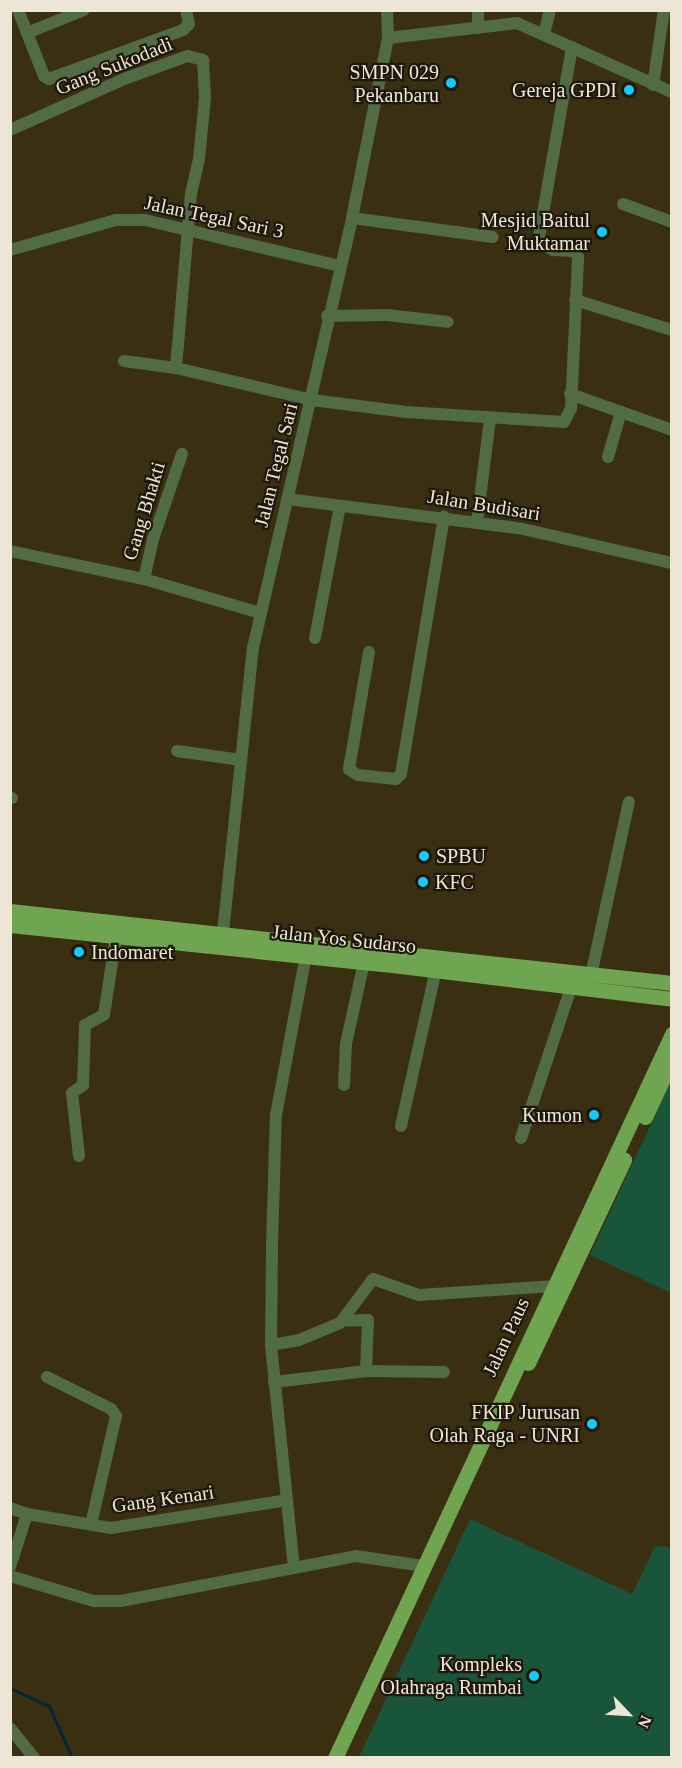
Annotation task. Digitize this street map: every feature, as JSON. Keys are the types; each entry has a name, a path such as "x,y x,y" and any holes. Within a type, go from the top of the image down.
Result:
{"main road":[{"name":"Jalan Yos Sudarso","path":"10,911 223,932 385,957 592,971 672,983"},
{"name":"Jalan Yos Sudarso","path":"10,925 364,962 385,957 436,970 672,999"},
{"name":"Jalan Paus","path":"335,1758 553,1286 672,1035"},
{"name":"Jalan Paus","path":"343,1758 672,1060"}],"street":[{"path":"18,10 44,76 51,79 183,30 189,24 186,10"},
{"path":"27,33 84,10"},
{"name":"Jalan Tegal Sari","path":"223,932 241,760 260,613 312,400 327,316 352,218 388,38 387,10"},
{"path":"478,10 478,28"},
{"path":"544,34 550,10"},
{"path":"653,85 664,10"},
{"path":"388,38 517,23 672,92"},
{"path":"124,361 176,368 312,400 558,425 569,417 578,256 573,251 553,250 538,242 572,47"},
{"name":"Gang Sukodadi","path":"10,130 124,79 199,56 205,68 205,98 187,233"},
{"path":"623,204 672,222"},
{"path":"352,218 493,237"},
{"name":"Jalan Tegal Sari 3","path":"10,250 116,219 145,220 187,233 240,240 339,266"},
{"path":"176,368 187,233"},
{"path":"575,300 672,330"},
{"path":"327,316 387,315 448,322"},
{"path":"570,394 672,430"},
{"path":"608,457 621,412"},
{"path":"477,522 490,419"},
{"name":"Gang Bhakti","path":"144,579 153,539 182,454"},
{"name":"Jalan Budisari","path":"287,499 477,522 672,563"},
{"path":"315,638 340,506"},
{"path":"369,652 349,770 358,775 396,779 400,774 444,518"},
{"path":"10,551 144,579 260,613"},
{"path":"177,751 241,760"},
{"path":"592,971 629,802"},
{"path":"79,1155 72,1093 83,1085 85,1025 104,1015 116,937"},
{"path":"294,1568 271,1345 276,1115 306,955"},
{"path":"344,1085 346,1044 364,962"},
{"path":"401,1126 436,970"},
{"path":"520,1138 572,985"},
{"path":"343,1321 373,1279 419,1295 553,1286"},
{"path":"271,1345 299,1340 343,1321 368,1320 366,1371"},
{"path":"274,1382 366,1371 444,1372"},
{"path":"47,1377 111,1409 116,1416 91,1524"},
{"name":"Gang Kenari","path":"10,1508 27,1514 91,1524 134,1526 287,1500"},
{"path":"10,1567 27,1514"},
{"path":"10,1576 94,1601 121,1601 356,1556 423,1566"},
{"path":"10,1728 33,1754 20,1758"}],"green space":[{"path":"671,1081 671,1293 590,1255"},
{"name":"Kompleks Olahraga Rumbai","path":"470,1519 632,1594 655,1546 671,1547 671,1757 359,1757"}],"waterway":[{"path":"10,1688 49,1706 72,1758"}],"place":[{"name":"SMPN 029 Pekanbaru","path":"451,83"},
{"name":"Gereja GPDI","path":"629,90"},
{"name":"Mesjid Baitul Muktamar","path":"602,232"},
{"name":"SPBU","path":"424,856"},
{"name":"KFC","path":"423,882"},
{"name":"Indomaret","path":"79,952"},
{"name":"Kumon","path":"594,1115"},
{"name":"FKIP Jurusan Olah Raga - UNRI","path":"592,1424"},
{"name":"Kompleks Olahraga Rumbai","path":"534,1676"}]}
